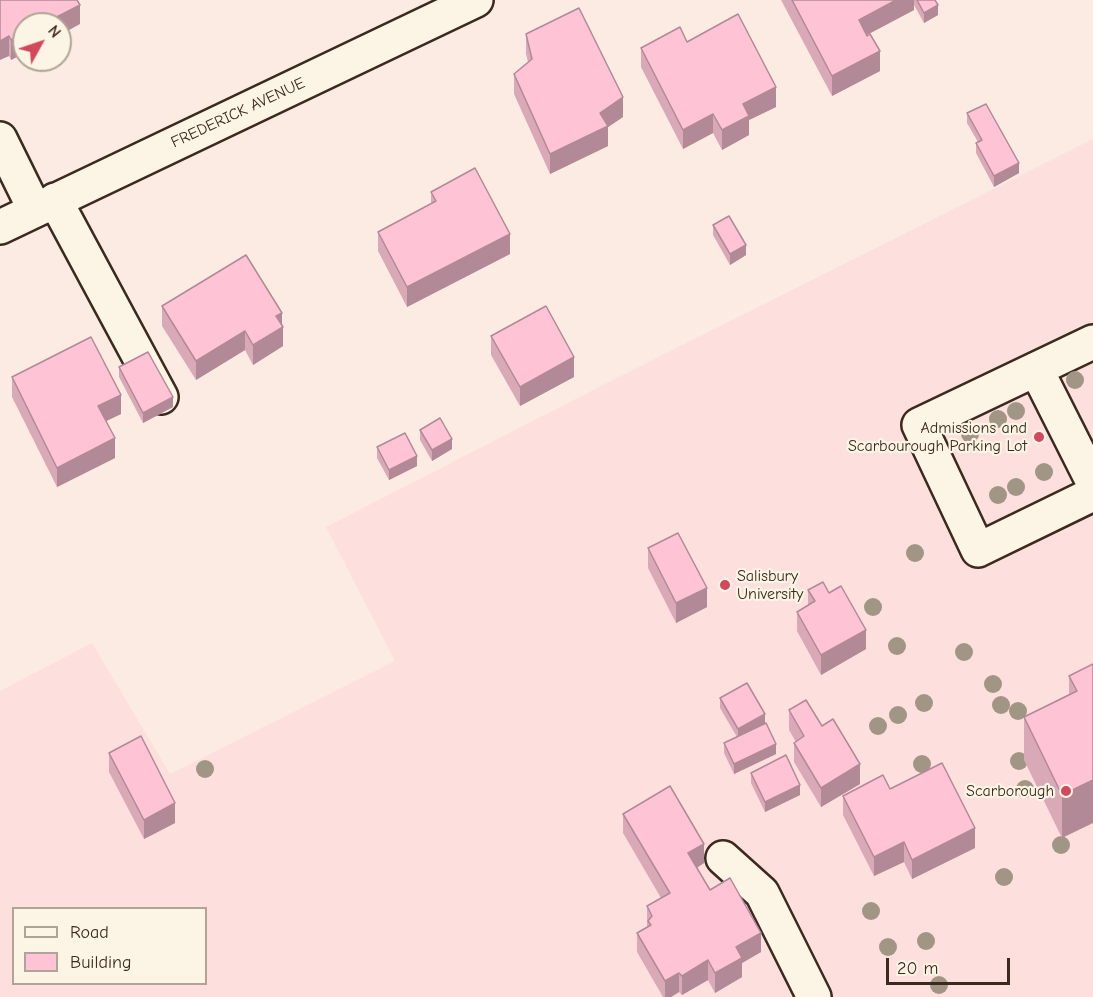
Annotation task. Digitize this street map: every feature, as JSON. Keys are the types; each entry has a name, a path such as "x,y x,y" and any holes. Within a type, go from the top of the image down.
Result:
{"street":[{"name":"FREDERICK AVENUE","path":"0,227 476,0"},
{"path":"0,139 45,205 164,403"},
{"path":"1093,342 919,425 978,550 1093,494"},
{"path":"1036,369 1093,482"},
{"path":"723,858 762,893 814,997"}],"shaded area":[{"name":"Salisbury University","path":"1093,139 1093,997 0,997 0,691 92,643 170,774 395,661 326,527"}],"building":[{"path":"0,0 77,0 80,5 66,12 12,12 12,39 9,36 0,41"},
{"path":"792,0 896,0 859,20 867,36 870,34 880,51 832,76"},
{"path":"917,0 935,0 938,5 924,13"},
{"path":"579,8 623,97 600,113 608,126 550,154 514,74 532,59 526,34"},
{"path":"738,14 776,87 743,104 749,116 722,130 713,114 683,130 641,48 680,27 687,42"},
{"path":"986,104 1019,163 994,176 976,143 982,140 967,113"},
{"path":"475,168 510,234 407,287 378,232 436,201 431,192"},
{"path":"729,216 746,245 730,254 713,225"},
{"path":"246,255 282,313 276,316 283,327 253,345 245,331 196,361 162,306"},
{"path":"546,306 574,357 520,387 491,336"},
{"path":"91,337 121,395 98,406 115,438 57,468 12,377"},
{"path":"148,352 173,397 143,413 119,367"},
{"path":"440,418 452,439 432,450 420,430"},
{"path":"405,433 417,456 389,470 377,447"},
{"path":"678,533 707,588 676,603 648,548"},
{"path":"823,582 829,593 841,586 866,630 821,655 797,612 815,601 808,590"},
{"path":"1093,664 1093,780 1062,795 1024,717 1077,691 1069,676"},
{"path":"747,683 765,714 738,729 720,698"},
{"path":"806,700 822,726 833,719 860,764 821,788 794,743 804,736 789,710"},
{"path":"766,723 776,744 734,764 724,743"},
{"path":"141,736 175,803 144,820 109,753"},
{"path":"786,755 800,785 765,802 751,773"},
{"path":"942,763 975,828 912,860 904,842 874,857 843,796 883,775 890,789"},
{"path":"670,786 704,844 688,853 710,890 730,878 761,933 736,947 742,958 715,973 708,960 682,976 679,973 665,981 637,933 651,925 648,921 652,916 647,906 670,893 623,814"}],"place":[{"name":"Admissions and Scarbourough Parking Lot","path":"1039,437"},
{"name":"Salisbury University","path":"725,585"},
{"name":"Scarborough","path":"1066,791"}]}
